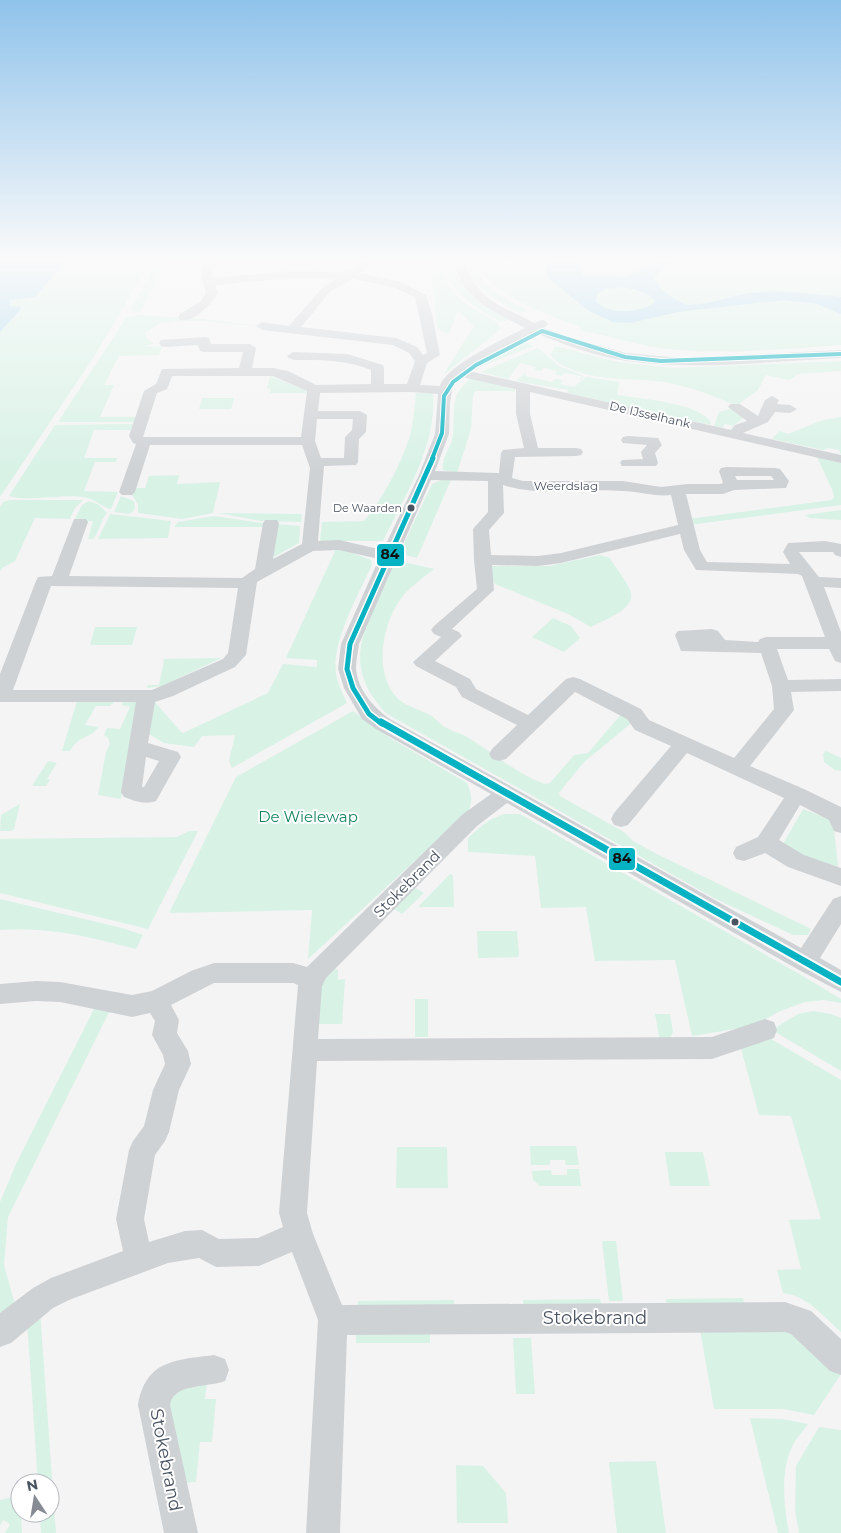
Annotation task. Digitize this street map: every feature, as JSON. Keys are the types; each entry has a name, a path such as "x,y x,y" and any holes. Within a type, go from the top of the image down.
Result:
{"street":[{"path":"297,330 396,342 413,350 421,361"},
{"path":"412,388 421,361 434,355 429,330"},
{"path":"537,330 474,360 446,391 443,403 442,434 426,475 350,644 348,669 359,700 369,714 383,724 841,982"},
{"path":"549,330 625,357 661,361 841,354"},
{"path":"165,343 250,348 245,372"},
{"path":"293,356 335,356 361,360 378,368 378,388"},
{"path":"308,441 144,441 138,440 136,436 152,391 162,386 167,372 277,373 314,389 412,388 446,391"},
{"name":"De IJsselhank","path":"461,373 841,460"},
{"path":"523,386 524,414 532,452"},
{"path":"310,546 316,462 308,441 314,389"},
{"path":"734,435 741,427 765,418 771,404 790,409"},
{"path":"735,407 758,422"},
{"path":"524,414 514,425 513,443 508,453 506,475 499,478 496,514 481,529 482,560 486,590 440,630 453,636 422,662 463,683 469,693 529,723"},
{"path":"311,415 360,415 359,432 352,437 351,462 316,462"},
{"path":"622,417 628,440 628,450 625,455 630,488"},
{"path":"627,463 652,463 648,452 655,446 653,440 628,440"},
{"path":"127,492 144,441"},
{"path":"513,443 532,452 576,452"},
{"name":"Weerdslag","path":"426,475 499,478 522,486 601,486 661,492 724,489 731,485"},
{"path":"678,491 692,550 702,567 802,569"},
{"path":"59,581 80,522"},
{"path":"263,571 270,523"},
{"path":"482,560 538,561 560,558 686,528"},
{"path":"247,583 44,581 1,697 146,696 166,692 236,658 247,583 250,578 310,546 339,545 388,556"},
{"path":"738,767 784,710 781,686 766,643 839,650 814,582 808,573 802,569 791,552 794,546 825,546 838,548 841,552"},
{"path":"814,582 841,583"},
{"path":"720,646 767,648"},
{"path":"499,754 529,723 573,683 634,714 642,724 797,794 838,815 841,825"},
{"path":"781,686 841,686"},
{"path":"137,747 146,696"},
{"path":"620,819 684,743"},
{"name":"Stokebrand","path":"312,979 470,820 505,794"},
{"path":"744,853 766,843 797,794"},
{"path":"766,843 796,861 841,877"},
{"path":"805,962 841,905"},
{"path":"3,998 36,990 60,992 132,1006 156,1001 199,978 214,974 293,973 312,979 309,995 293,1204 294,1222 298,1234 334,1320 324,1533"},
{"path":"139,1259 130,1219 142,1150 156,1132 166,1090 178,1064 176,1051 164,1035 167,1020 156,1001"},
{"path":"306,1050 712,1048 765,1030"},
{"path":"0,1332 43,1298 61,1288 139,1259 185,1245 202,1244 216,1253 259,1252 298,1234"},
{"name":"Stokebrand","path":"334,1320 785,1317 800,1322 841,1360"},
{"name":"Stokebrand","path":"182,1533 154,1405 154,1395 159,1386 174,1377 214,1370"}],"green space":[{"path":"0,330 110,330 95,355 0,497"},
{"path":"118,330 150,330 145,333 146,337 154,344 144,346 162,347 159,355 119,356 104,385 114,385 100,417 136,417 135,422 58,422"},
{"path":"440,330 450,330 449,333 444,333"},
{"path":"472,330 500,330 443,375"},
{"path":"581,330 841,330 841,345 754,351 689,351 646,346"},
{"path":"524,342 534,346 477,368"},
{"path":"555,346 618,362 674,368 841,361 841,371 798,374 790,380 766,375 758,390 736,406 701,391 683,386 664,382 606,378 577,372 552,358 551,354"},
{"path":"538,348 559,366 584,376 579,380 582,376 565,373 562,376 555,374 557,371 544,368 541,371 534,370 537,367 520,363 508,379 481,372"},
{"path":"526,372 525,376 552,382 555,379 562,380 560,384 574,387 586,377 619,382 617,395 682,406 695,410 705,416 711,423 710,425 567,393 568,390 516,381"},
{"path":"270,376 305,390 306,393 270,393 271,389 267,388"},
{"path":"470,378 515,388 515,391 475,391 471,429 457,473 443,470 443,462 452,440 456,397 460,389"},
{"path":"416,393 433,393 433,413 430,432 418,470 383,541 320,541 322,522 364,521 378,503 395,472 409,439"},
{"path":"202,398 234,398 231,409 199,409"},
{"path":"733,408 746,416 733,426 725,424 722,428 714,426 719,412"},
{"path":"841,417 841,455 839,450 828,448 823,450 772,439 780,431 788,434 823,420"},
{"path":"133,424 131,430 94,430 84,458 117,458 116,462 95,462 84,491 118,492 111,509 83,497 16,498 9,496 55,425"},
{"path":"817,457 841,463 841,505 689,525 688,519 832,500 834,497 832,489"},
{"path":"179,475 177,484 220,482 213,513 182,519 138,513 138,505 131,493 133,488 145,488 149,476"},
{"path":"441,480 451,480 417,558 401,554 400,552 432,484"},
{"path":"121,496 134,501 135,507 133,512 128,514 114,512"},
{"path":"11,500 83,500 75,508 70,519 35,518 15,561 2,568 0,572 0,507 3,502"},
{"path":"89,501 99,505 107,513 93,539 88,539 93,521 75,519 82,505"},
{"path":"841,510 841,520 810,518 805,515"},
{"path":"218,513 302,514 301,522 261,521"},
{"path":"110,514 171,521 168,538 98,539"},
{"path":"214,516 267,524 266,527 174,527 178,522"},
{"path":"275,524 300,526 299,543 270,559"},
{"path":"336,549 371,560 372,565 347,618 338,648 336,674 347,703 232,768 229,761 235,735 202,736 194,747 164,743 147,733 154,701 183,733 268,693 283,664 317,667 317,660 286,658"},
{"path":"600,555 610,558 628,585 631,599 623,610 591,627 568,614 495,584 487,566 550,566"},
{"path":"398,563 408,563 434,569 411,587 400,600 389,622 385,636 383,663 385,676 390,689 398,699 432,716 443,726 467,737 524,775 545,784 550,783 574,755 588,753 623,712 635,720 584,762 559,793 560,796 624,832 633,841 655,853 811,929 808,935 793,935 714,898 387,714 372,695 363,677 360,659 367,624 393,567"},
{"path":"553,618 571,626 580,638 564,652 532,637"},
{"path":"95,627 137,627 132,645 90,645"},
{"path":"221,658 162,686 147,688 148,685 159,685 163,659"},
{"path":"77,701 115,701 110,706 96,706 85,725 98,727 95,731 81,739 70,751 62,751"},
{"path":"123,701 140,701 121,799 98,795 106,752 110,744 108,738 104,735 107,728 120,729 130,707 122,705"},
{"name":"De Wielewap","path":"353,711 390,738 467,783 471,798 468,812 308,959 312,910 169,913 236,777"},
{"path":"826,751 841,758 841,771 835,770 824,762 823,754"},
{"path":"48,761 57,763 47,779 50,780 46,786 32,786"},
{"path":"20,804 14,829 11,831 0,831 1,815"},
{"path":"803,809 829,819 834,829 838,866 809,858 782,846"},
{"path":"505,814 520,814 808,979 841,999 841,1003 824,1000 805,1002 778,1012 754,1026 692,1036 675,960 595,961 586,907 541,908 535,856 468,852 468,838 489,820"},
{"path":"189,831 198,831 148,929 0,893 0,839 177,837"},
{"path":"450,874 453,875 454,907 418,907"},
{"path":"414,887 424,893 402,914 392,908"},
{"path":"0,899 122,928 143,935 136,949 52,931 0,930"},
{"path":"477,931 517,931 519,957 478,958"},
{"path":"333,967 338,970 338,980 345,979 342,1024 316,1024 319,986"},
{"path":"415,999 428,999 428,1037 415,1037"},
{"path":"95,1007 110,1010 8,1217 4,1265 16,1308 0,1322 0,1202 16,1164"},
{"path":"813,1011 841,1018 841,1071 772,1030 798,1014"},
{"path":"655,1014 670,1014 673,1032 670,1038 660,1041"},
{"path":"766,1036 841,1080 841,1332 808,1302 783,1293 777,1270 801,1269 789,1220 821,1219 791,1116 759,1115 740,1045"},
{"path":"530,1146 576,1146 579,1165 566,1165 565,1160 550,1160 550,1165 531,1165"},
{"path":"397,1147 447,1147 448,1188 396,1188"},
{"path":"665,1152 703,1152 710,1186 670,1186"},
{"path":"567,1169 579,1169 581,1186 540,1186 533,1180 532,1171 551,1170 552,1175 567,1175"},
{"path":"602,1241 616,1241 623,1301 609,1301"},
{"path":"743,1298 745,1308 668,1309 666,1299"},
{"path":"600,1299 602,1309 524,1310 523,1300"},
{"path":"454,1300 454,1310 357,1311 358,1301"},
{"path":"40,1310 52,1473 37,1473 27,1321"},
{"path":"700,1330 791,1330 841,1374 814,1415 783,1409 714,1409"},
{"path":"430,1332 430,1343 356,1343 356,1333"},
{"path":"513,1338 531,1338 535,1394 516,1394"},
{"path":"207,1381 205,1399 216,1399 212,1442 200,1442 196,1482 180,1483 166,1396"},
{"path":"750,1418 782,1419 808,1424 794,1444 788,1457 784,1478 789,1533 778,1533"},
{"path":"819,1427 841,1430 841,1533 799,1533 795,1510 796,1466"},
{"path":"656,1461 666,1533 617,1533 609,1462"},
{"path":"456,1465 483,1466 506,1493 508,1523 457,1523"},
{"path":"10,1498 10,1523 21,1523 22,1533 5,1533 10,1524 3,1520 0,1526 0,1500"},
{"path":"40,1523 55,1523 56,1533 41,1533"}],"transit line":[{"name":"84","path":"542,331 476,365 453,382 446,391 443,402 442,433 440,439 408,517 350,644 347,669 353,688 369,714 383,724 841,982"},
{"name":"84","path":"542,331 625,357 661,361 841,354"}],"place":[{"name":"De Waarden","path":"411,508"}]}
